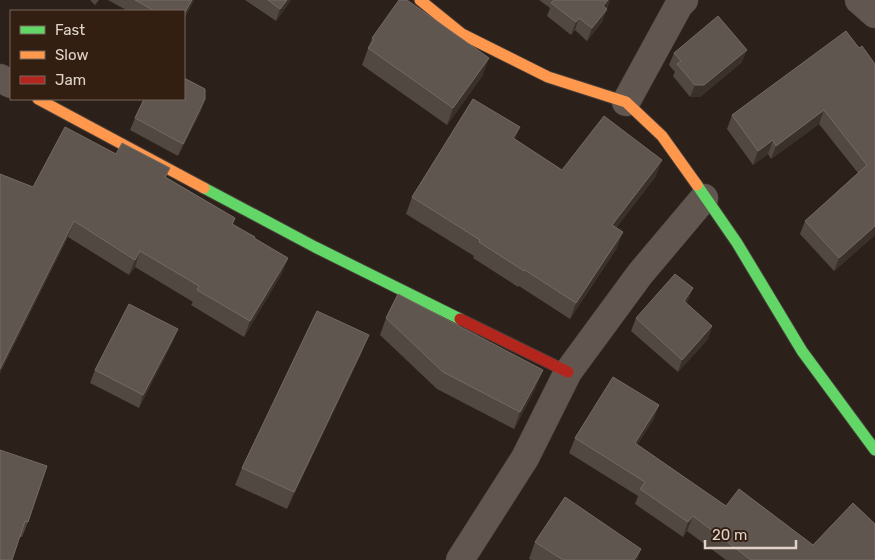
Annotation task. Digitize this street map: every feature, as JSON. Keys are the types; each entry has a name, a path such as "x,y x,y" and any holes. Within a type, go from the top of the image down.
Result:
{"street":[{"path":"420,0 462,34 548,77 626,102 662,136 736,243 802,351 875,450"},
{"path":"626,102 679,5 684,0"},
{"path":"859,0 875,14"},
{"path":"40,100 315,246 568,372"},
{"path":"460,560 525,458 568,372 640,274 704,198"}],"building":[{"path":"135,0 192,0 185,12 185,10 153,10"},
{"path":"268,0 287,0 280,9"},
{"path":"399,0 407,0 489,58 453,108 368,48 374,40 372,38"},
{"path":"554,0 608,0 603,6 607,9 592,28 579,18 576,22 551,3"},
{"path":"718,16 747,50 704,85 695,85 677,64 681,61 674,53"},
{"path":"846,31 859,48 862,46 875,64 875,226 839,258 805,221 867,165 824,110 776,146 773,140 758,151 732,115"},
{"path":"185,79 205,89 205,99 183,144 135,118 144,100 185,100"},
{"path":"473,99 520,127 513,138 562,170 604,116 662,160 612,225 623,232 576,303 412,197"},
{"path":"65,127 116,154 122,143 170,168 165,177 235,218 232,224 288,258 250,321 197,290 199,286 140,251 135,260 74,221 0,369 0,174 33,187"},
{"path":"675,274 693,288 684,301 712,326 682,360 636,318"},
{"path":"398,294 543,370 520,412 443,372 386,318"},
{"path":"129,304 178,329 143,395 95,370"},
{"path":"317,311 369,335 294,492 242,468"},
{"path":"613,377 659,405 635,443 726,506 739,489 813,545 853,503 875,524 875,560 751,560 693,516 688,522 640,489 645,482 575,438"},
{"path":"0,450 47,466 28,522 25,521 12,560 0,560"},
{"path":"565,497 641,549 634,560 563,560 535,542"}],"traffic: fast":[{"path":"697,185 737,243 802,351 875,450"},
{"path":"204,188 315,247 460,319"}],"traffic: slow":[{"path":"420,0 462,34 548,77 626,102 662,136 697,185"},
{"path":"40,100 204,188"}],"traffic: jam":[{"path":"460,319 568,372"}]}
